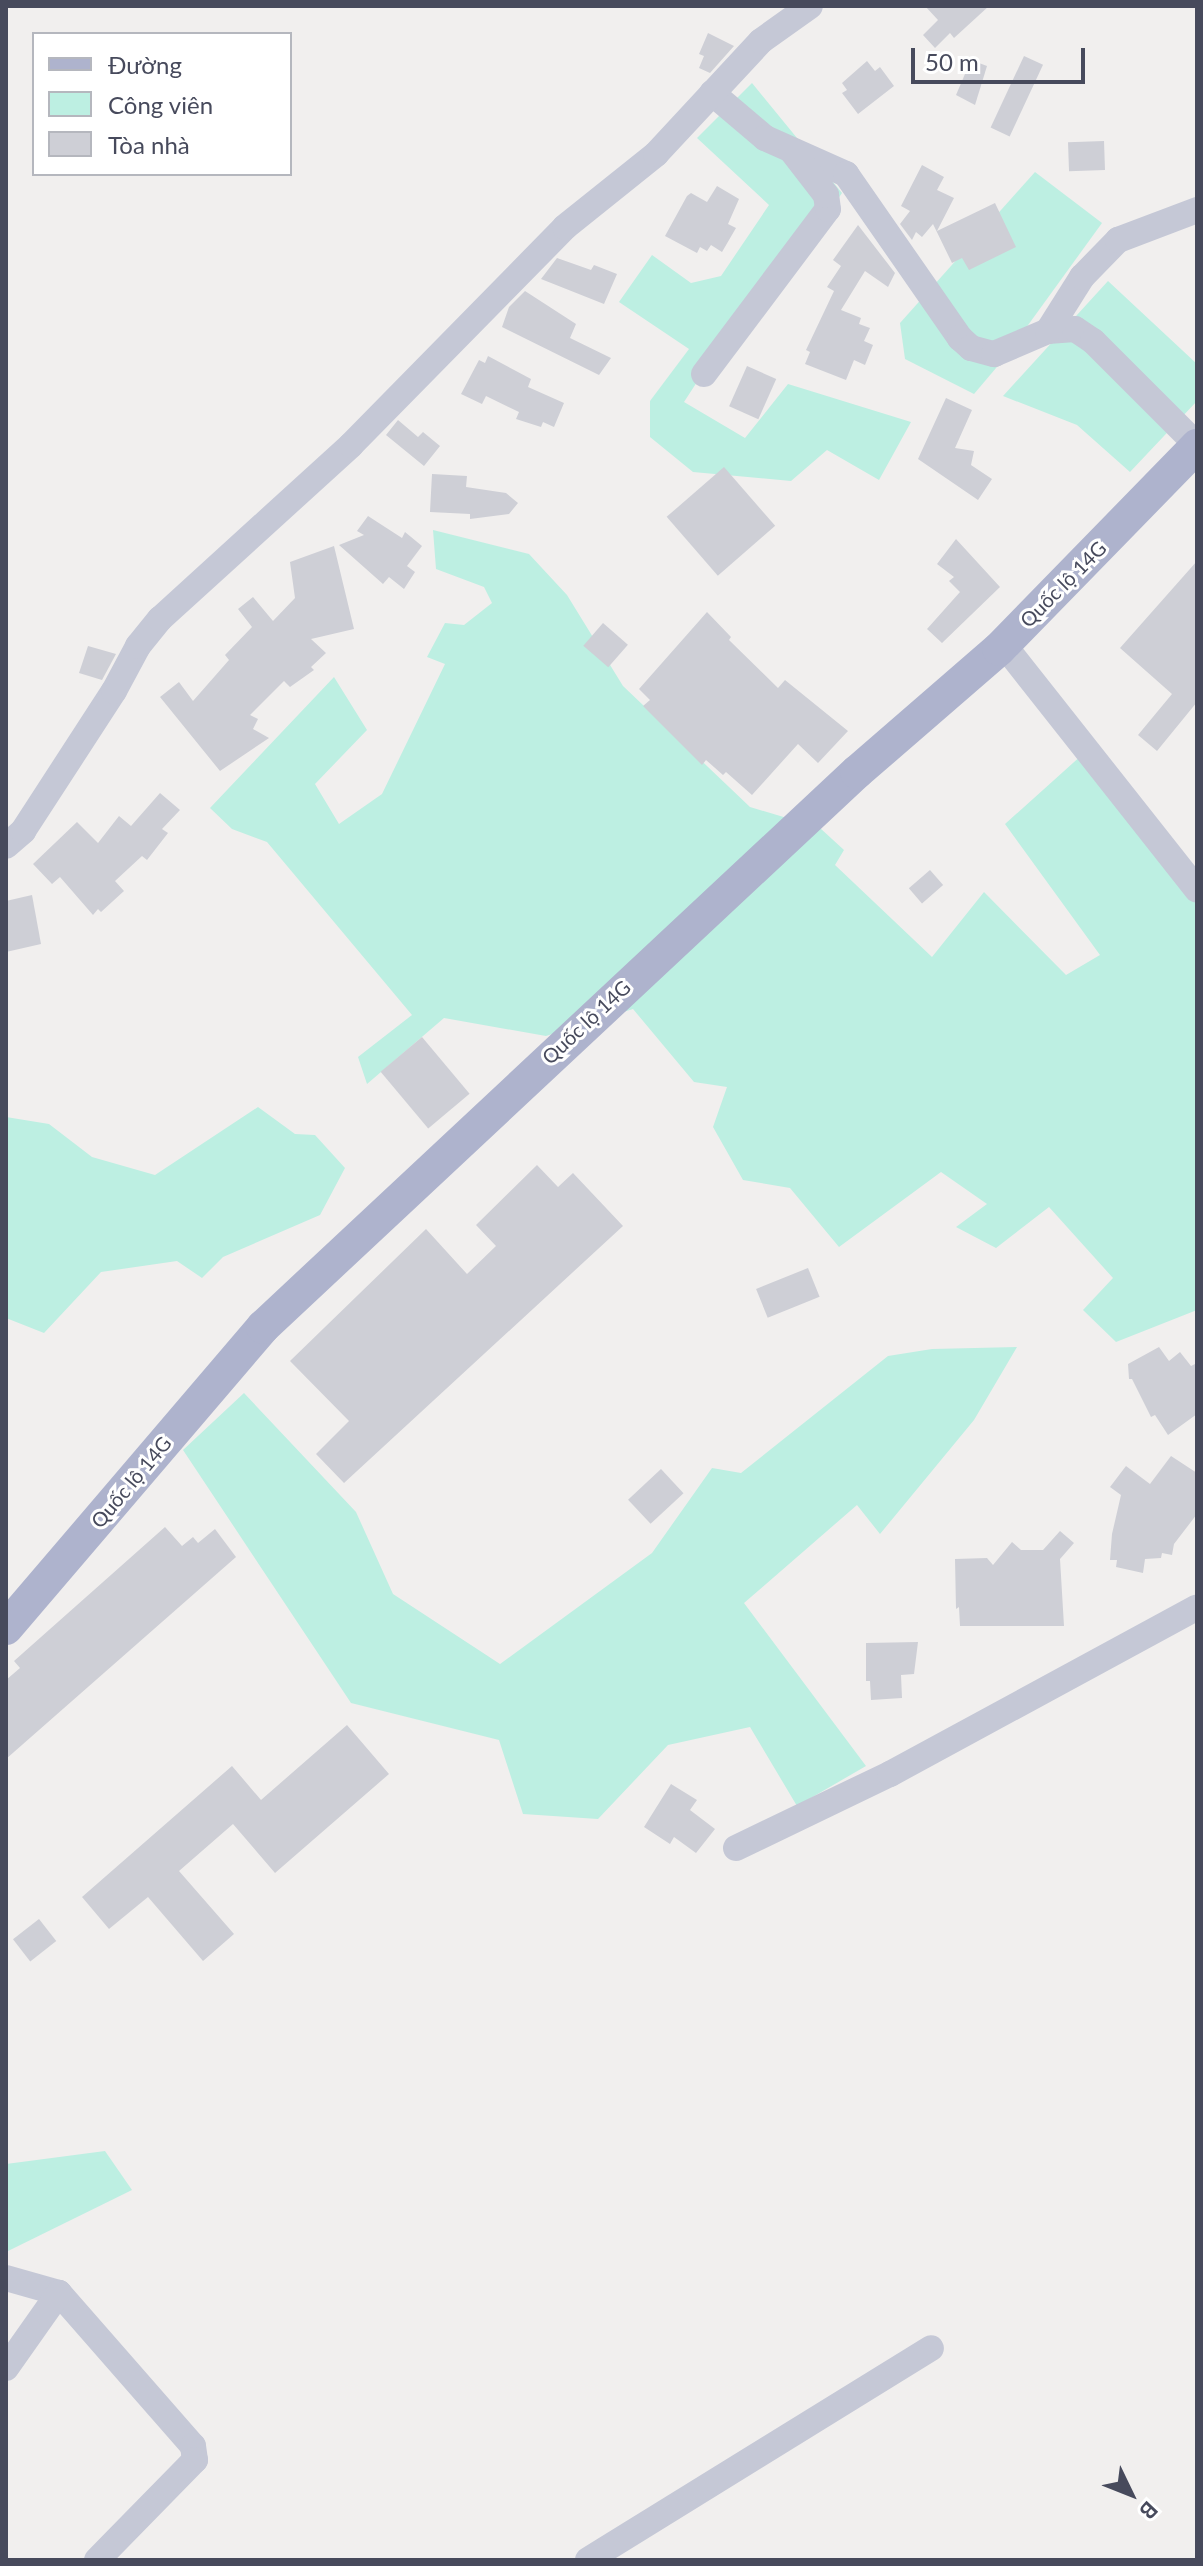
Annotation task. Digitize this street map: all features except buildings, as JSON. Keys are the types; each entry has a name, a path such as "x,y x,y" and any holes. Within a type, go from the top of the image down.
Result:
{"main road":[{"name":"Quốc lộ 14G","path":"6,1628 263,1327 834,793 1003,644 1197,446"}],"street":[{"path":"6,846 23,831 114,691 138,646 160,619 351,445 565,227 656,154 761,41 810,6"},
{"path":"712,93 765,138 837,168 854,182 960,338 971,348 994,354 1048,331 1075,329 1093,341 1197,446"},
{"path":"704,374 828,209 826,195 792,151"},
{"path":"1048,331 1082,277 1118,240 1197,210"},
{"path":"1003,644 1197,890"},
{"path":"736,1848 890,1774 1197,1607"},
{"path":"6,2278 59,2293 193,2446 195,2460 97,2560"},
{"path":"6,2368 59,2293"},
{"path":"588,2560 931,2348"}],"green space":[{"path":"752,83 842,193 769,301 734,325 684,402 745,438 788,384 911,422 879,480 827,450 791,481 693,472 650,437 650,401 689,349 619,302 652,255 691,283 721,276 769,205 697,138"},
{"path":"1035,172 1102,223 1002,361 974,394 905,359 900,323"},
{"path":"1108,281 1197,364 1197,401 1130,472 1077,425 1003,396"},
{"path":"433,530 529,554 567,595 623,686 750,807 820,828 844,850 835,865 932,957 984,892 1066,975 1100,955 1005,824 1083,754 1197,898 1197,1310 1116,1342 1083,1310 1113,1278 1049,1207 996,1248 956,1227 987,1204 941,1172 839,1247 790,1188 743,1180 713,1127 727,1087 694,1082 633,1009 546,1036 444,1018 367,1084 358,1057 412,1015 267,842 232,829 210,808 334,677 367,730 315,784 339,824 382,794 445,664 427,657 445,623 464,625 492,603 484,587 436,569"},
{"path":"258,1107 295,1134 315,1135 345,1168 320,1215 223,1257 202,1278 177,1261 101,1272 44,1333 6,1318 6,1117 49,1124 92,1157 155,1175"},
{"path":"1017,1347 974,1420 880,1534 857,1505 744,1603 866,1766 797,1806 750,1727 668,1745 598,1819 523,1814 499,1740 351,1703 183,1450 244,1393 356,1512 393,1594 500,1664 652,1553 712,1468 741,1473 888,1356 932,1349"},
{"path":"105,2151 132,2190 6,2252 6,2164"}]}
